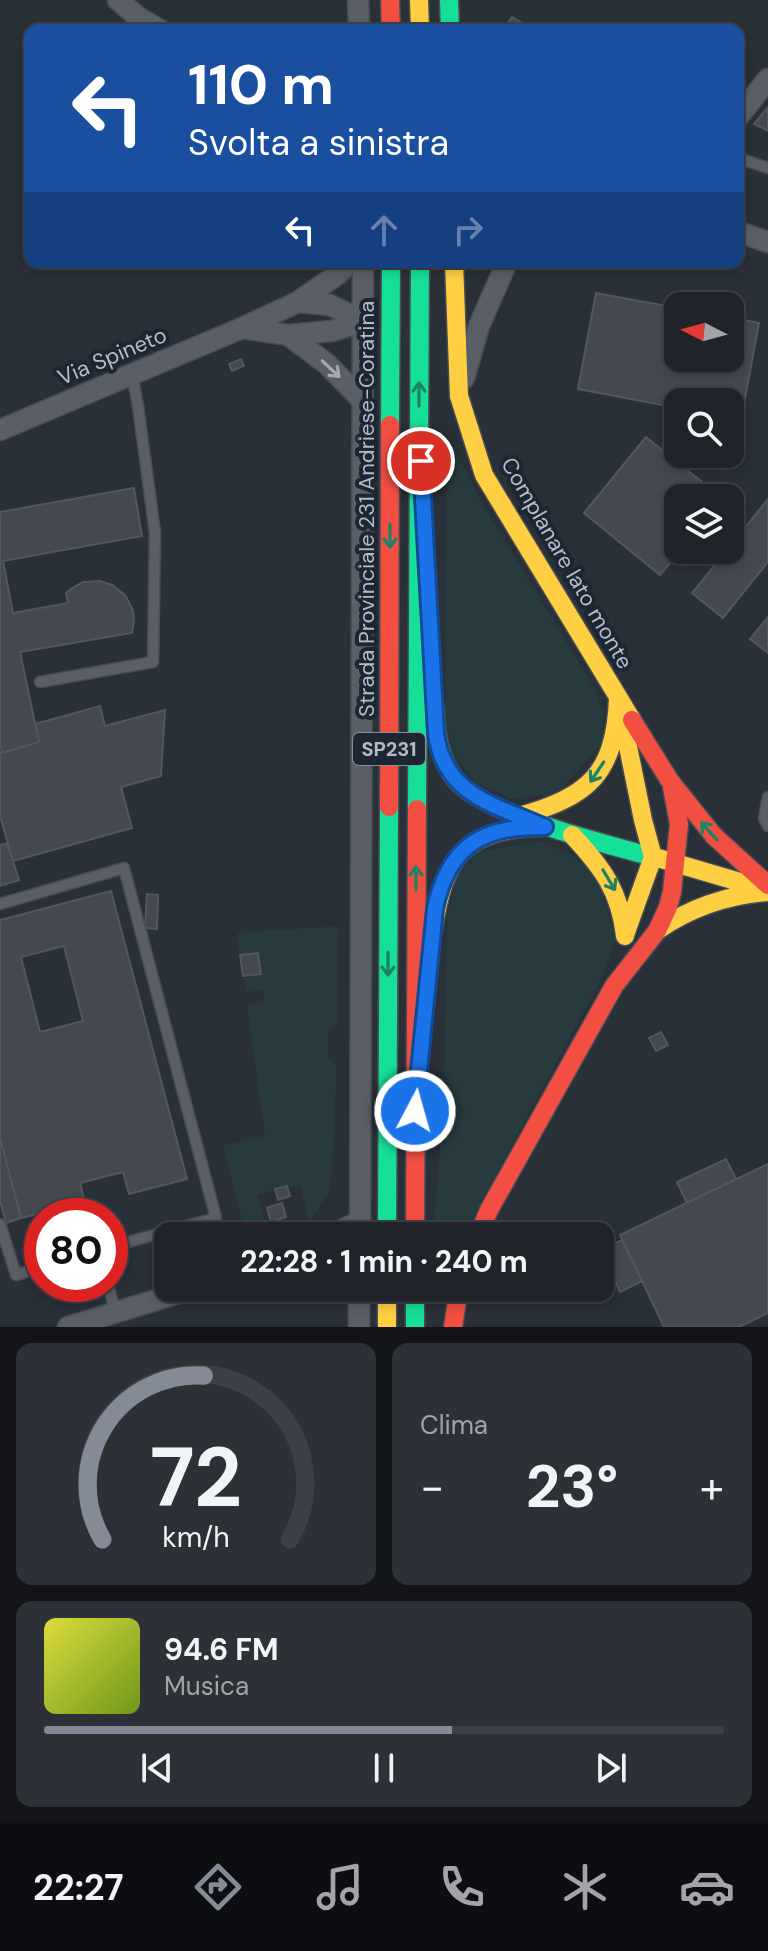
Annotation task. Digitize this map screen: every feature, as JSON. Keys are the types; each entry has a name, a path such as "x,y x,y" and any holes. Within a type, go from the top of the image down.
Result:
{"main road":[{"path":"390,0 391,24"},
{"path":"419,0 420,24"},
{"path":"449,0 450,24"},
{"name":"Strada Provinciale 231 Andriese-Coratina","path":"387,1222 391,268"},
{"name":"SP231","path":"415,1222 420,268"},
{"name":"Complanare lato monte","path":"454,268 459,396 484,475 670,781 707,828 764,881 682,914 657,931"},
{"name":"SP231","path":"419,431 438,745 446,765 460,785 478,798 545,827 653,857"},
{"path":"520,816 568,799 593,780 610,749 618,698"},
{"name":"Complanare lato monte","path":"614,986 625,936 653,857 618,698"},
{"name":"Complanare lato monte","path":"484,1222 614,986 657,931 671,900 678,819 670,781"},
{"name":"SP231","path":"415,1111 435,909 444,878 458,855 479,838 512,828 545,827"},
{"path":"572,835 615,888 625,936"},
{"path":"653,857 764,881"},
{"path":"387,1302 387,1327"},
{"path":"415,1302 415,1327"},
{"path":"453,1327 457,1302"}],"street":[{"path":"118,0 150,24"},
{"path":"358,0 359,24"},
{"path":"744,109 768,79"},
{"path":"744,234 768,242"},
{"name":"Via Spineto","path":"0,430 298,302 344,268"},
{"path":"360,1222 363,268"},
{"path":"459,396 479,326 504,268"},
{"path":"298,302 330,305 363,321"},
{"path":"242,328 288,335 332,331 363,321"},
{"path":"288,335 327,364 363,401"},
{"path":"68,1327 154,1300"},
{"path":"359,1302 359,1327"}],"lane":[{"path":"744,160 768,168"},
{"path":"40,682 153,662 155,533 132,374"},
{"path":"768,797 764,818 768,826"},
{"path":"0,904 124,868 216,1218 128,1242"},
{"path":"0,1224 16,1275 24,1273"},
{"path":"112,1302 115,1312"}],"green space":[{"path":"447,434 484,507 596,691 603,712 602,743 556,795 510,798 476,783 454,755 445,717"},
{"path":"540,842 572,855 598,877 615,940 604,974 471,1222 435,1222 444,1098 447,918 456,878 479,851"},
{"path":"338,926 337,1024 328,1030 328,1059 337,1065 332,1171 328,1195 309,1222 301,1187 287,1186 258,1195 265,1222 242,1222 223,1145 265,1136 247,1005 265,1002 262,990 246,992 243,976 260,974 258,953 240,955 237,933"}],"building":[{"path":"512,17 524,24 508,24"},
{"path":"768,107 768,131 754,124"},
{"path":"596,293 664,305 664,372 744,372 744,320 759,323 744,404 744,388 664,388 664,405 578,389"},
{"path":"241,359 244,366 232,371 229,364"},
{"path":"646,437 664,451 664,468 685,468 705,484 664,484 664,564 669,564 660,575 584,513"},
{"path":"134,488 142,536 3,561 13,613 68,603 66,593 72,588 83,582 100,581 125,595 133,610 134,620 132,633 20,652 39,742 2,753 0,512"},
{"path":"768,499 768,562 723,618 692,593 716,564 744,564 744,529"},
{"path":"768,617 768,653 750,639"},
{"path":"100,706 105,726 165,710 161,776 121,787 132,828 13,861 0,816 0,753 39,742 35,724"},
{"path":"7,843 19,880 0,886 0,845"},
{"path":"111,891 187,1179 129,1194 123,1172 80,1183 84,1198 24,1198 24,1217 21,1218 0,1137 0,920","holes":["64,946 83,1021 40,1032 21,957"]},
{"path":"147,894 158,895 157,929 145,928"},
{"path":"258,953 261,974 243,976 240,955"},
{"path":"661,1032 668,1045 656,1051 649,1038"},
{"path":"0,1137 21,1218 6,1223 0,1201"},
{"path":"726,1159 736,1179 687,1203 677,1182"},
{"path":"768,1164 768,1313 739,1327 664,1327 620,1235"},
{"path":"287,1186 290,1196 278,1200 275,1189"},
{"path":"282,1203 286,1217 271,1222 267,1208"},
{"path":"622,1240 642,1281 620,1292 614,1279 614,1244"}],"traffic: fast":[{"path":"449,0 450,24"},
{"path":"390,425 391,268"},
{"path":"417,809 420,268"},
{"path":"435,709 445,763 455,779 470,792 491,805 547,827 653,857"},
{"path":"387,1222 389,807"},
{"path":"415,1302 415,1327"}],"traffic: slow":[{"path":"419,0 420,24"},
{"path":"454,268 459,396 484,475 632,720"},
{"path":"520,816 564,800 594,778 611,746 618,698"},
{"path":"622,717 653,857 625,935"},
{"path":"433,931 444,884 462,852 476,841 494,834 542,827"},
{"path":"572,835 608,881 619,906 625,936"},
{"path":"658,858 760,888"},
{"path":"658,930 710,904 768,892"},
{"path":"387,1302 387,1327"}],"traffic: jam":[{"path":"390,0 391,24"},
{"path":"389,807 390,425"},
{"path":"632,720 670,781 714,836 768,885"},
{"path":"484,1222 614,986 657,931 668,907 679,824 672,787"},
{"path":"415,1222 417,809"},
{"path":"453,1327 457,1302"}],"route":[{"path":"415,1111 435,909 444,878 458,855 479,838 512,828 545,827 467,791 451,774 440,750 436,733 421,461"}]}
